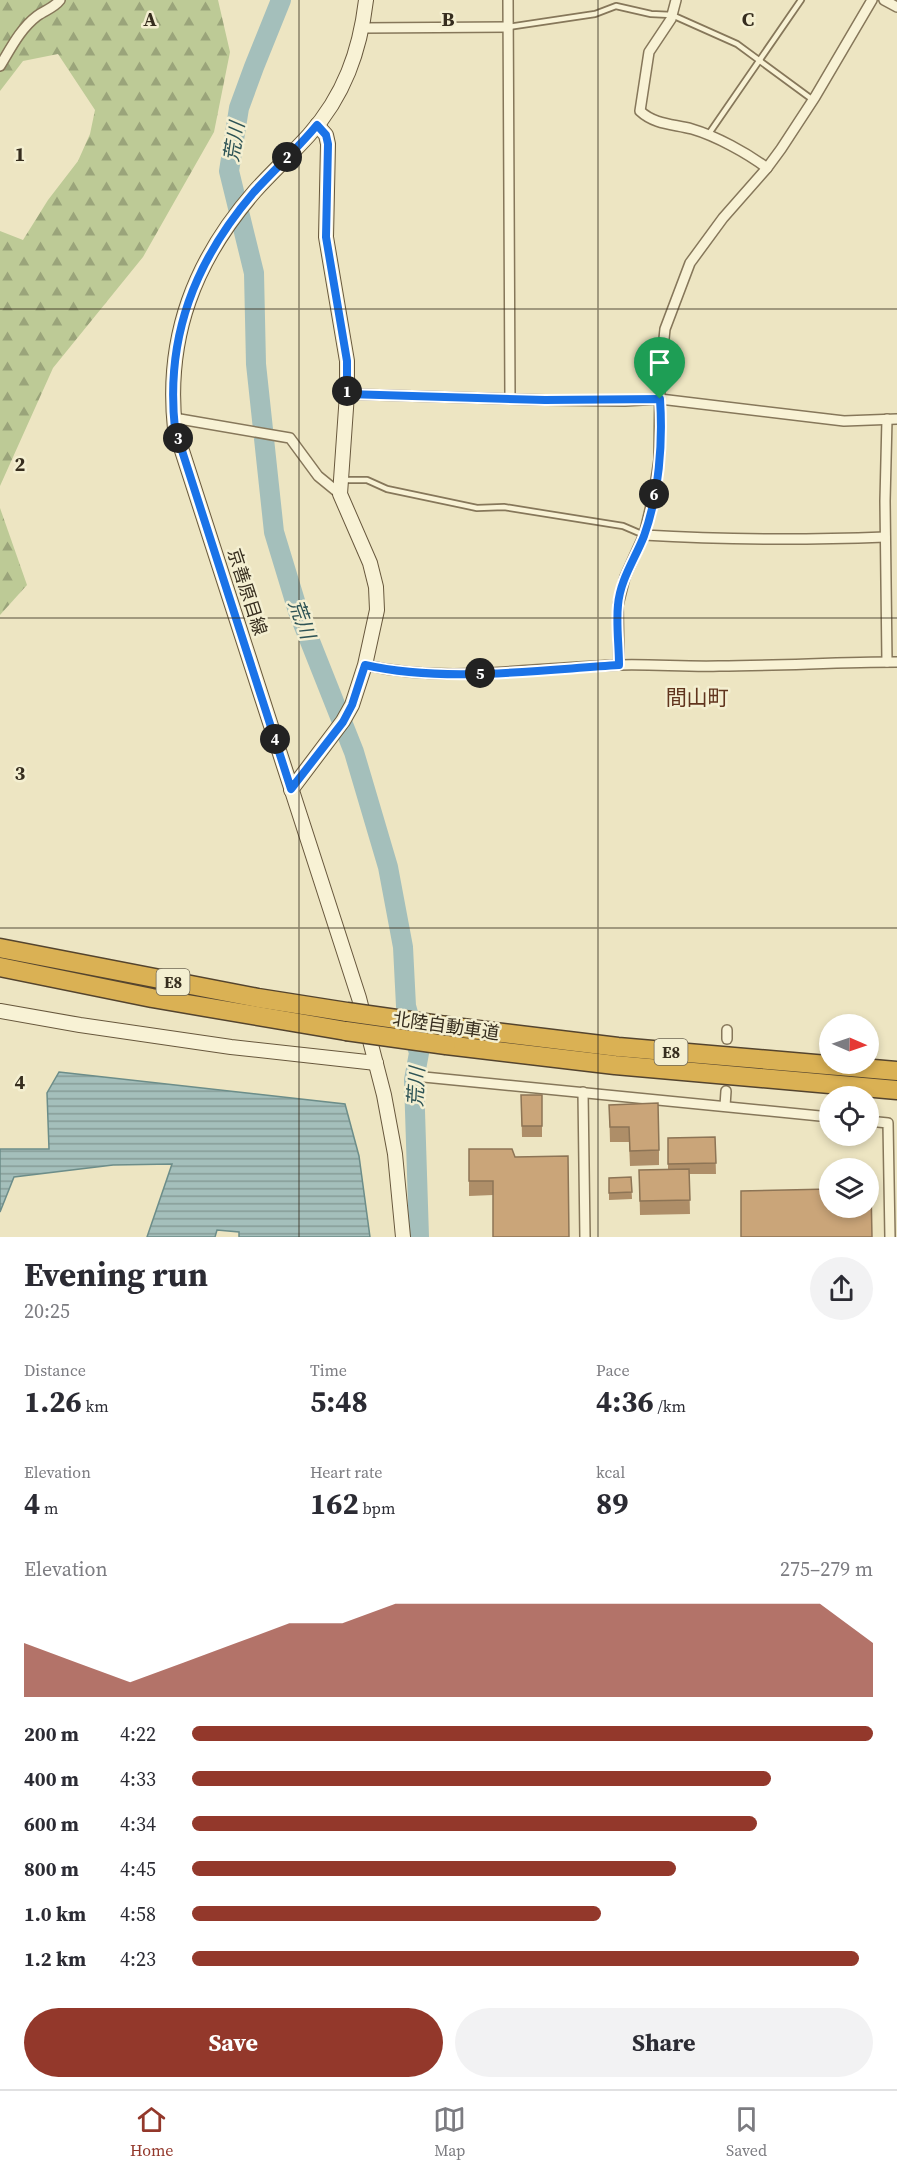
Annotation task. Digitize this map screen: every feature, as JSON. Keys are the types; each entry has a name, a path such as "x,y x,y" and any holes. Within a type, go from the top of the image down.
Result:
{"highway":[{"name":"北陸自動車道","path":"0,948 246,996 533,1038 741,1059 897,1071"},
{"name":"北陸自動車道","path":"0,967 163,1000 446,1045 615,1065 897,1091"},
{"path":"741,1059 819,1062"},
{"path":"879,1063 897,1063"}],"main road":[{"name":"京善原目線","path":"366,0 363,28 354,58 343,85 329,109 228,226 204,263 186,308 176,357 174,418 175,429 359,998 384,1095 395,1154 403,1237"},
{"path":"291,789 343,722 352,705 365,665 377,610 376,587 370,563 340,488 347,394 347,361 326,237 328,144 326,135 317,125"},
{"path":"0,1011 80,1026 231,1047 376,1063"}],"street":[{"path":"0,66 20,33 37,16 56,6 60,0"},
{"path":"508,0 510,398"},
{"path":"676,0 672,15 649,52 640,111 650,119 708,135 752,157 767,168"},
{"path":"619,665 618,604 625,577 644,535 659,460 660,378 665,329 690,263 723,218 767,168 813,100 872,0"},
{"path":"884,0 897,7"},
{"path":"363,28 508,27"},
{"path":"347,394 625,401 660,399 844,421 897,419"},
{"path":"174,418 290,438 318,476 340,488"},
{"path":"365,665 425,673 498,672 619,665 719,666 892,662 885,537 887,419"},
{"path":"644,535 778,540 885,537"},
{"path":"424,1077 819,1116"},
{"path":"725,1106 726,1091"},
{"path":"583,1092 585,1237"},
{"path":"879,1123 888,1124 890,1237"}],"lane":[{"path":"708,135 801,0"},
{"path":"508,27 595,14 616,6 651,14 672,15 737,44 813,100"},
{"path":"340,488 368,480 387,489 465,506 504,507 530,513 623,526 644,535"}],"green space":[{"path":"0,0 218,0 230,52 214,132 143,257 53,368 0,486 0,231 23,240 48,200 78,161 90,134 95,110 58,54 23,61 0,91"},
{"path":"0,508 27,585 0,615"}],"water":[{"path":"59,1072 345,1104 359,1156 370,1237 239,1237 239,1232 217,1230 215,1237 147,1237 172,1164 113,1165 14,1177 0,1212 0,1149 49,1149 47,1093"}],"building":[{"path":"521,1095 542,1095 542,1126 522,1126"},
{"path":"658,1103 659,1150 630,1151 629,1127 610,1127 609,1105"},
{"path":"715,1137 716,1163 668,1164 668,1138"},
{"path":"469,1149 512,1149 515,1157 568,1156 569,1237 493,1237 493,1181 469,1181"},
{"path":"689,1169 690,1200 640,1201 639,1170"},
{"path":"631,1177 632,1192 609,1193 609,1178"},
{"path":"819,1189 819,1218 872,1218 872,1237 741,1237 741,1191"}],"waterway":[{"name":"荒川","path":"281,0 239,108 229,171 254,273 256,364 274,532 298,611 354,752 388,867 403,947 406,1006 419,1053 414,1080 419,1237"}],"district":[{"name":"間山町","path":"697,698"}],"route":[{"path":"317,125 326,135 328,144 326,237 347,361 347,394 545,400 660,399 659,460 654,493 644,535 625,577 618,604 619,665 498,672 425,673 365,665 352,705 343,722 291,789 175,429 173,387 181,324 191,292 204,263 220,236 242,207 317,125"}]}
